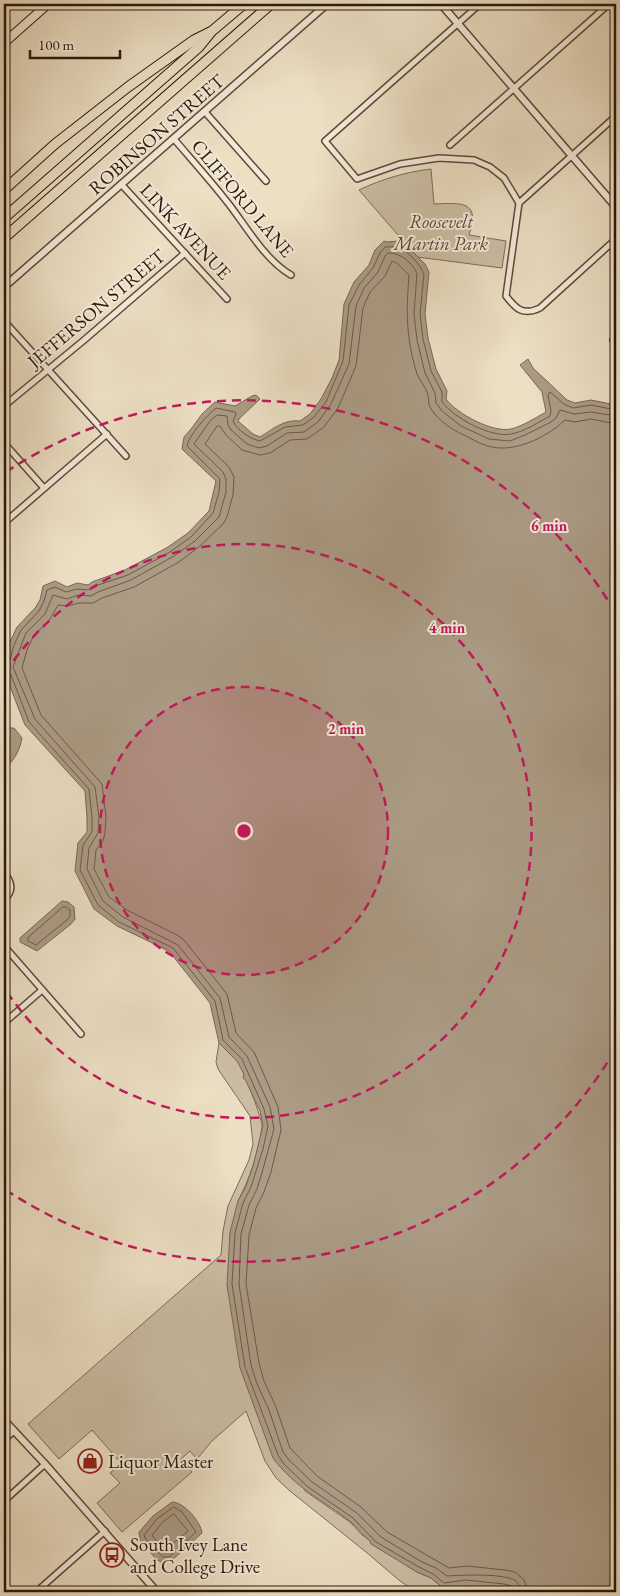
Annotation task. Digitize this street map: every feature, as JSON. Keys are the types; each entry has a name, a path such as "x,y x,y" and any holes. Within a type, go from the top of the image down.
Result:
{"highway":[{"path":"4,218 199,47 212,31 244,4"},
{"path":"4,238 271,4"},
{"path":"4,190 55,144 128,87 194,40 212,31"},
{"path":"4,245 105,149"}],"main road":[{"path":"4,43 48,4"}],"street":[{"name":"ROBINSON STREET","path":"4,287 327,4"},
{"path":"441,4 616,207"},
{"path":"480,4 325,141 357,179 400,164 439,158 474,160 490,166 504,178 519,203"},
{"path":"450,145 609,4"},
{"name":"CLIFFORD LANE","path":"205,112 266,181"},
{"path":"616,116 519,203 506,296 514,306 524,312 532,312 540,308 616,239"},
{"name":"CLIFFORD LANE","path":"174,139 227,201 254,240 291,275"},
{"name":"LINK AVENUE","path":"122,184 227,299"},
{"name":"JEFFERSON STREET","path":"4,406 185,254"},
{"path":"4,320 126,456"},
{"path":"4,523 107,434"},
{"path":"4,443 44,488"},
{"path":"4,873 12,886 12,891 4,900"},
{"path":"4,946 81,1034"},
{"path":"4,1023 42,990"},
{"path":"4,1420 157,1592"},
{"path":"4,1440 14,1431"},
{"path":"4,1501 45,1464"},
{"path":"36,1592 104,1532"}],"green space":[{"name":"Roosevelt Martin Park","path":"431,169 434,204 460,204 466,206 472,215 469,235 506,241 502,268 417,257 359,190 394,176"},
{"path":"219,1043 234,1057 241,1067 256,1105 262,1127 253,1165 238,1201 253,1402 259,1414 305,1491 350,1522 362,1535 417,1572 431,1578 443,1588 481,1587 518,1592 422,1592 412,1589 276,1478 265,1461 246,1411 212,1441 197,1459 190,1451 181,1459 192,1472 122,1532 97,1503 120,1483 110,1473 121,1463 92,1430 59,1459 28,1424 221,1255 228,1206 249,1160 253,1144 250,1116 218,1069 216,1062"}],"water":[{"path":"384,241 398,241 409,248 425,264 429,272 425,314 428,338 436,369 447,391 446,399 458,411 485,425 503,429 520,426 546,412 542,392 520,365 528,359 533,368 567,400 575,403 591,400 616,405 616,1592 518,1592 499,1588 472,1586 443,1588 431,1578 417,1572 371,1544 351,1522 300,1486 273,1458 240,1368 227,1285 230,1232 238,1201 253,1166 263,1126 260,1111 243,1078 244,1074 237,1061 219,1043 210,1003 169,951 117,926 94,909 75,871 78,843 87,832 85,791 25,725 6,676 5,661 9,644 17,627 40,600 43,586 55,581 67,587 77,583 88,585 125,570 168,547 188,533 209,511 216,481 182,449 184,437 202,414 215,402 235,406 256,395 260,399 238,421 253,434 260,437 279,425 300,421 310,414 321,399 339,360 344,304 354,282 369,265 375,250"},
{"path":"14,728 22,738 16,755 4,769 4,730"},
{"path":"62,901 68,902 74,907 75,919 71,924 37,951 20,942 20,938"},
{"path":"172,1502 182,1505 191,1513 199,1524 202,1533 171,1561 161,1562 156,1559 140,1540 139,1532 153,1516"}],"place":[{"name":"Liquor Master","path":"90,1461"},
{"name":"South Ivey Lane and College Drive","path":"112,1555"}]}
